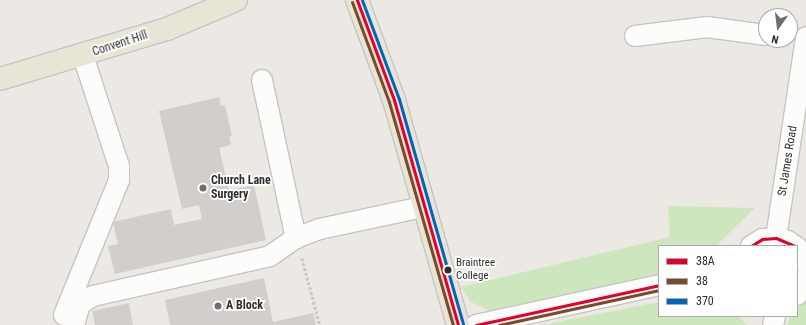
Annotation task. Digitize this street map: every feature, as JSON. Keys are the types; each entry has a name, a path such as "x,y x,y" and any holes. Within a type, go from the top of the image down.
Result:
{"main road":[{"path":"357,0 394,100 423,207 458,325"},
{"name":"Convent Hill","path":"0,79 83,56 167,30 231,1"}],"street":[{"path":"635,36 708,20 758,32"},
{"name":"St James Road","path":"776,238 800,38"},
{"path":"60,325 119,180 119,166 83,56"},
{"path":"262,80 296,238"},
{"path":"74,325 80,304 93,296 270,256 296,238 320,229 423,207"},
{"path":"753,245 762,240 776,238 788,241 793,245"},
{"path":"798,250 806,264"},
{"path":"798,293 806,278"},
{"path":"476,325 658,285"}],"path":[{"path":"296,238 320,325"}],"green space":[{"path":"668,206 755,208 717,245 658,245 658,274 496,314 471,302 461,287 670,237"},
{"path":"806,301 806,325 787,325 791,317 798,317 800,304"},
{"path":"658,302 658,317 739,317 747,325 542,325"}],"building":[{"name":"Church Lane Surgery","path":"219,97 221,106 225,105 232,136 229,137 231,145 219,148 229,190 254,185 266,240 115,274 108,246 118,244 113,222 171,209 174,225 202,219 199,205 182,209 159,111"},
{"name":"A Block","path":"264,278 273,322 313,313 316,325 170,325 165,300"},
{"path":"129,303 133,325 95,325 92,311"}],"transit line":[{"name":"38A","path":"357,0 394,100 458,325"},
{"name":"370","path":"362,0 399,99 463,324"},
{"name":"38","path":"352,2 389,102 453,325"},
{"name":"38A","path":"753,245 762,239 776,238 793,245"},
{"name":"38A","path":"476,325 658,285"},
{"name":"38","path":"499,325 658,290"}],"place":[{"name":"Church Lane Surgery","path":"203,188"},
{"name":"Braintree College","path":"448,270"},
{"name":"A Block","path":"218,306"}]}
